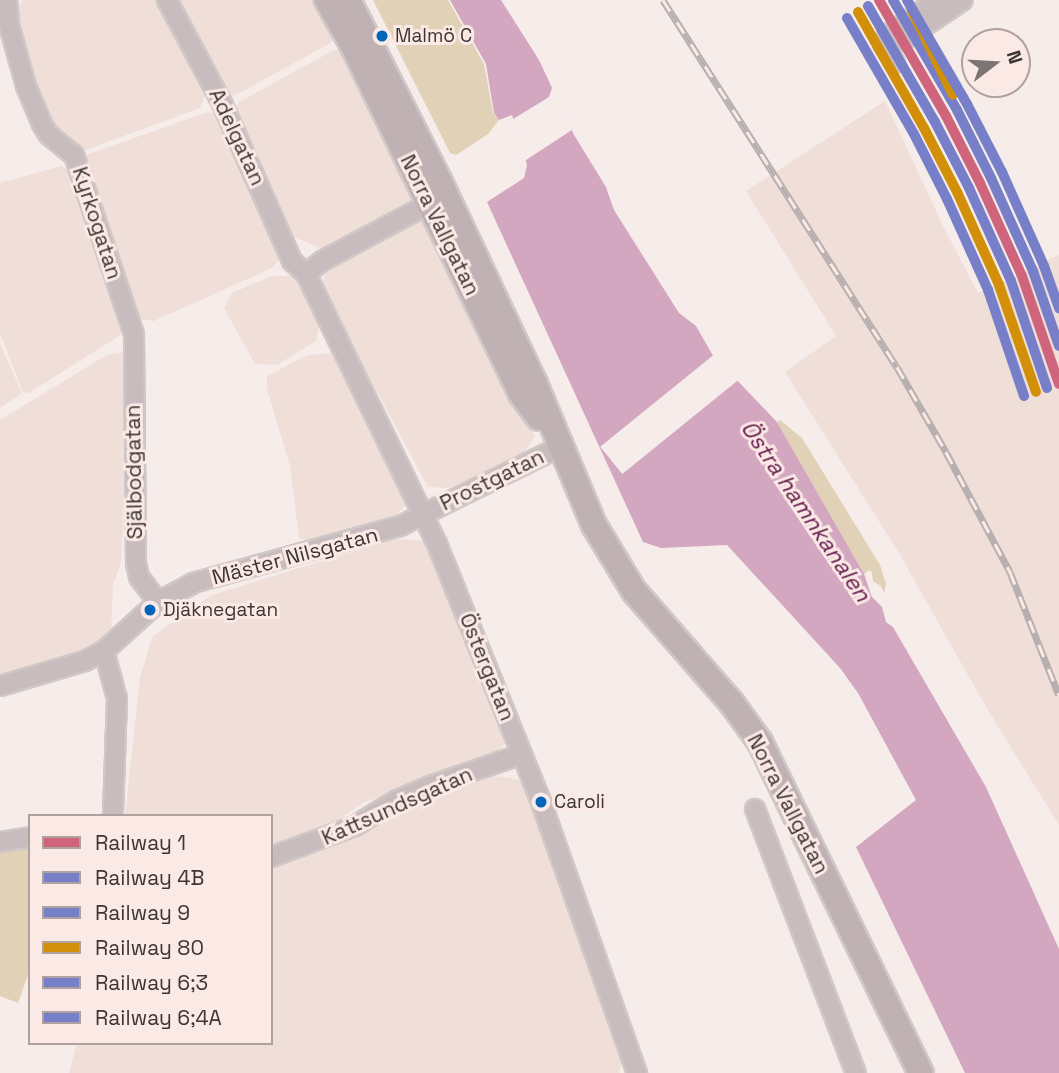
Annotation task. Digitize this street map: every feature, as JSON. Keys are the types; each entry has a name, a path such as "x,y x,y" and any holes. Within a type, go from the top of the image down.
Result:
{"main road":[{"name":"Norra Vallgatan","path":"327,0 438,199"},
{"name":"Norra Vallgatan","path":"348,0 438,199 521,394 560,447 594,525 634,591 731,702 760,742 921,1073"}],"street":[{"name":"Kyrkogatan","path":"6,0 9,25 26,86 41,124 74,155 134,334"},
{"name":"Adelgatan","path":"167,0 222,103 292,261 306,274"},
{"path":"895,64 883,44 887,35 937,0"},
{"path":"890,46 963,0"},
{"path":"306,274 322,261 438,199"},
{"name":"Östergatan","path":"306,274 423,514 522,754 637,1073"},
{"name":"Själbodgatan","path":"134,334 136,563 139,577 158,602"},
{"name":"Prostgatan","path":"423,514 560,447"},
{"name":"Mäster Nilsgatan","path":"109,647 158,602 193,583 353,541 400,526 423,514"},
{"path":"0,686 65,668 109,647 117,699 113,814"},
{"name":"Kattsundsgatan","path":"273,856 355,826 397,800 430,786 522,754"},
{"name":"Norra Vallgatan","path":"755,809 856,1073"},
{"path":"0,842 28,837"}],"shaded area":[{"path":"23,0 159,0 205,95 200,108 80,152 73,151 46,118 15,11"},
{"path":"172,0 320,0 336,27 331,43 234,96 224,93"},
{"path":"373,0 448,0 484,64 493,113 499,120 488,134 456,155 450,153"},
{"path":"334,50 351,51 417,197 322,249 292,236 233,114 239,102"},
{"path":"885,101 944,228 978,293 1059,255 1059,825 986,707 899,553 785,372 836,336 746,191"},
{"path":"208,112 222,115 283,256 272,268 154,321 136,319 83,156"},
{"path":"61,166 75,173 125,326 119,336 29,393 23,392 0,333 0,183"},
{"path":"429,215 535,437 520,457 449,488 428,487 320,285 332,263 411,217"},
{"path":"272,276 293,276 319,326 316,341 277,365 255,364 224,308 232,293"},
{"path":"0,344 22,393 0,408"},
{"path":"125,352 131,363 121,562 113,585 111,634 107,641 77,660 0,679 0,420 107,355"},
{"path":"335,353 407,504 391,521 315,543 299,538 290,466 267,389 267,376 308,355"},
{"path":"780,420 802,438 880,565 886,584 884,593 881,586 873,581 872,572 869,570 864,574 777,422"},
{"path":"394,539 425,541 509,739 488,761 364,802 307,841 273,849 273,814 125,814 140,678 152,637 212,595"},
{"path":"495,776 521,780 623,1053 619,1073 69,1073 76,1045 273,1045 273,862 357,837 411,805"},
{"path":"28,848 28,975 18,1003 0,996 0,853"}],"water":[{"name":"Östra hamnkanalen","path":"450,0 501,0 539,60 574,135 606,187 614,210 679,313 696,326 712,354 777,422 864,574 872,597 882,607 886,622 893,627 986,787 1059,949 1059,1073 965,1073 856,847 916,800 858,693 840,668 727,545 661,548 643,542 487,202 524,178 527,165 512,115 499,120 494,113 486,64"}],"pier":[{"path":"553,85 575,128 523,162 510,121 549,97"},
{"path":"716,353 738,380 622,474 600,447"}],"railway":[{"path":"663,0 897,367 946,452 1010,572 1059,695"}],"rail line":[{"name":"1","path":"879,0 946,116 980,183 1022,276 1059,384"},
{"name":"9","path":"893,0 957,110 991,178 1033,271 1059,346"},
{"name":"6;3","path":"907,0 967,104 1002,172 1044,266 1059,308"},
{"name":"4B","path":"868,6 935,122 969,188 1011,281 1047,388"},
{"name":"80","path":"912,11 953,95"},
{"name":"80","path":"858,12 958,194 999,285 1036,392"},
{"name":"6;4A","path":"847,18 914,134 947,199 988,290 1024,396"}],"place":[{"name":"Malmö C","path":"382,36"},
{"name":"Djäknegatan","path":"150,610"},
{"name":"Caroli","path":"541,802"}]}
